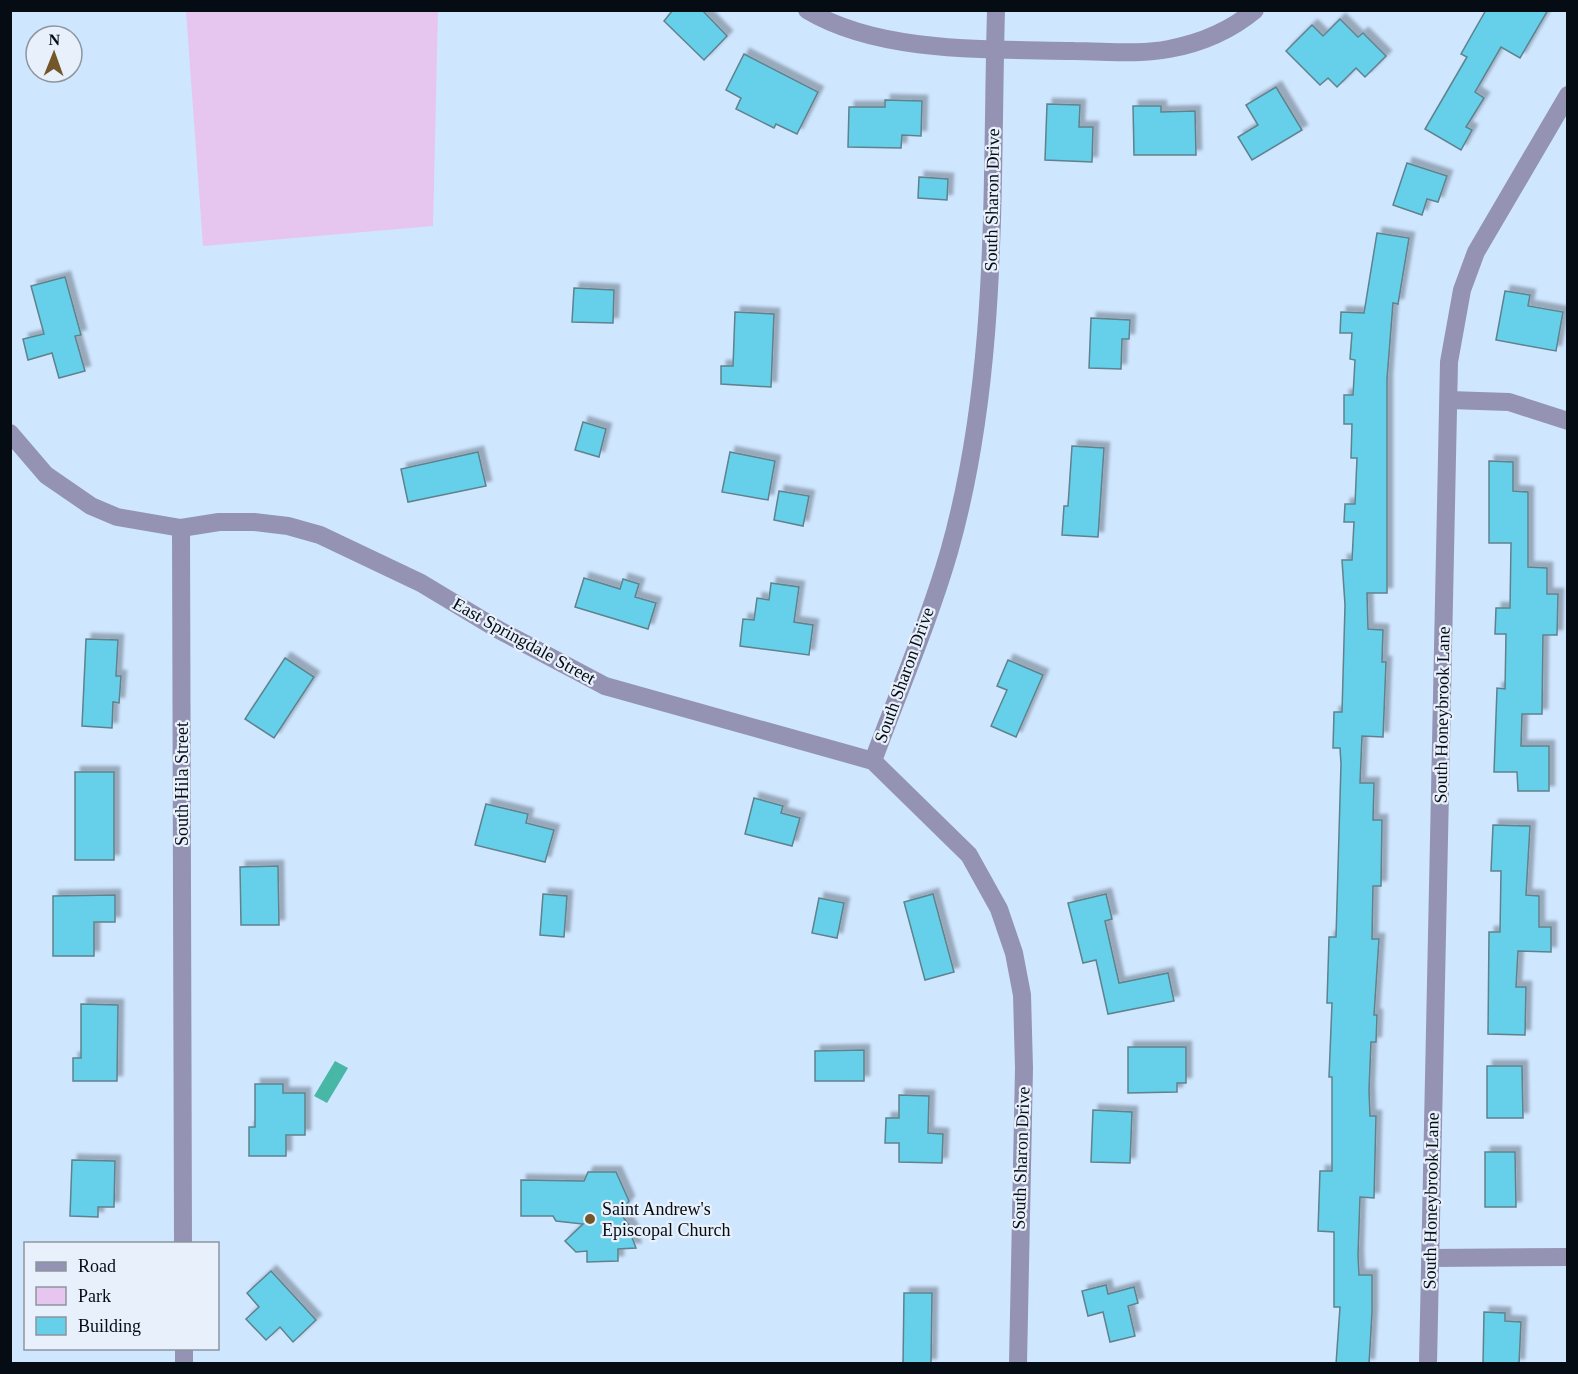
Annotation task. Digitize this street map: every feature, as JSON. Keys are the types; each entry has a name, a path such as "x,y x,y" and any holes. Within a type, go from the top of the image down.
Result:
{"street":[{"path":"807,10 842,27 870,35 932,44 995,49 1166,50 1212,37 1255,10"},
{"name":"South Sharon Drive","path":"996,10 991,264 978,404 949,552 873,761 969,855 999,909 1014,953 1022,994 1024,1068 1018,1364"},
{"name":"South Honeybrook Lane","path":"1428,1364 1449,362 1462,290 1473,261 1568,95"},
{"path":"1449,400 1509,402 1568,421"},
{"path":"10,433 46,475 91,507 141,523 181,528"},
{"name":"East Springdale Street","path":"181,528 219,522 254,522 288,526 320,535 421,583 500,630 604,686 873,761"},
{"name":"South Hila Street","path":"181,528 183,1242"},
{"path":"1430,1258 1568,1257"}],"green space":[{"path":"186,11 438,11 433,226 203,246"}],"shaded area":[{"path":"335,1061 348,1068 327,1103 314,1096"}],"building":[{"path":"673,10 702,10 727,36 704,60 664,21"},
{"path":"1486,10 1548,10 1520,58 1501,47 1475,92 1484,98 1466,127 1472,130 1461,150 1425,129 1467,57 1461,54"},
{"path":"1340,19 1358,37 1363,33 1386,56 1365,77 1356,68 1337,87 1328,78 1320,85 1286,51 1312,25 1323,36"},
{"path":"744,54 818,92 797,134 776,124 774,128 736,109 741,98 726,90"},
{"path":"1276,87 1302,130 1252,160 1238,137 1258,125 1246,105"},
{"path":"885,100 922,101 921,136 902,135 901,148 848,147 849,107 885,107"},
{"path":"1047,104 1080,105 1079,127 1093,127 1092,162 1045,160"},
{"path":"1133,106 1161,106 1161,112 1195,111 1196,155 1134,155"},
{"path":"1407,163 1447,176 1438,202 1427,199 1422,215 1393,205"},
{"path":"919,177 948,179 947,200 918,198"},
{"path":"1377,233 1409,238 1398,304 1393,303 1387,379 1387,593 1367,593 1368,629 1383,630 1382,662 1386,662 1383,737 1362,736 1360,783 1374,783 1373,820 1382,820 1381,886 1373,886 1372,939 1379,939 1374,1015 1377,1015 1376,1042 1371,1042 1369,1090 1370,1116 1376,1116 1374,1198 1360,1197 1358,1255 1359,1275 1372,1275 1372,1313 1369,1364 1336,1364 1340,1307 1334,1307 1334,1232 1318,1231 1320,1171 1332,1171 1332,1077 1329,1077 1332,1003 1327,1003 1329,937 1336,937 1341,764 1340,748 1333,748 1334,712 1342,712 1345,605 1342,560 1352,560 1354,522 1344,522 1345,504 1355,504 1357,458 1351,458 1352,424 1344,424 1344,395 1353,395 1355,360 1350,359 1352,333 1340,333 1341,312 1364,313"},
{"path":"65,277 81,335 75,336 85,371 59,378 52,353 28,360 23,339 44,334 31,286"},
{"path":"574,288 614,290 613,323 572,322"},
{"path":"1505,291 1530,295 1528,306 1563,312 1556,351 1496,340"},
{"path":"735,312 774,314 771,387 721,384 721,366 733,366"},
{"path":"1091,318 1130,320 1129,339 1122,339 1121,369 1089,368"},
{"path":"583,422 606,429 599,457 575,450"},
{"path":"1072,446 1104,448 1098,537 1062,535 1064,506 1068,506"},
{"path":"478,452 486,486 408,502 401,469"},
{"path":"730,452 775,461 768,500 722,492"},
{"path":"1489,461 1513,462 1513,491 1528,492 1528,567 1547,568 1547,594 1558,594 1557,635 1543,635 1542,714 1522,714 1521,746 1549,746 1549,791 1518,791 1517,772 1494,772 1497,688 1505,689 1506,634 1495,634 1496,608 1510,608 1511,543 1489,543"},
{"path":"779,491 809,496 803,526 774,520"},
{"path":"584,578 620,589 623,579 639,584 635,597 656,603 648,629 575,607"},
{"path":"771,583 799,587 794,622 813,625 809,655 740,646 743,619 754,620 757,598 769,600"},
{"path":"86,639 118,640 116,676 121,676 119,703 113,702 112,728 82,726"},
{"path":"285,658 314,677 274,738 245,719"},
{"path":"1008,660 1043,675 1016,737 991,726 1007,690 997,686"},
{"path":"75,772 114,772 114,860 75,860"},
{"path":"754,798 783,806 781,813 800,818 792,846 745,834"},
{"path":"486,804 528,814 526,823 554,830 545,862 475,845"},
{"path":"1493,825 1530,826 1526,895 1539,896 1539,927 1551,927 1551,952 1518,951 1516,987 1526,987 1525,1035 1488,1034 1489,932 1500,932 1501,871 1491,871"},
{"path":"278,866 279,925 241,925 240,867"},
{"path":"543,894 567,896 564,937 540,935"},
{"path":"933,894 954,972 925,980 904,902"},
{"path":"1106,894 1112,919 1105,921 1119,983 1168,973 1174,1001 1108,1014 1096,960 1083,963 1068,903"},
{"path":"115,895 115,922 94,922 94,956 53,956 53,896"},
{"path":"819,898 844,903 837,938 812,933"},
{"path":"81,1004 118,1005 117,1081 73,1081 73,1058 81,1058"},
{"path":"1128,1047 1186,1047 1186,1083 1177,1083 1177,1092 1128,1093"},
{"path":"864,1050 864,1081 815,1081 815,1051"},
{"path":"1487,1066 1522,1066 1523,1118 1487,1118"},
{"path":"255,1084 283,1084 283,1093 305,1093 305,1135 286,1135 286,1156 249,1156 249,1127 255,1127"},
{"path":"899,1095 929,1096 928,1133 943,1134 942,1163 899,1162 899,1143 885,1143 886,1118 899,1118"},
{"path":"1093,1110 1132,1112 1130,1163 1091,1162"},
{"path":"1485,1152 1515,1152 1516,1207 1485,1207"},
{"path":"72,1160 115,1161 114,1207 98,1207 98,1217 70,1216"},
{"name":"Saint Andrew's Episcopal Church","path":"588,1172 616,1172 629,1201 620,1213 633,1230 630,1232 636,1248 618,1249 618,1261 587,1262 587,1251 576,1252 565,1241 583,1224 556,1221 553,1216 521,1216 521,1180 584,1181"},
{"path":"271,1271 316,1320 293,1342 280,1327 266,1340 246,1319 259,1307 247,1293"},
{"path":"1106,1285 1108,1294 1134,1287 1138,1303 1128,1306 1135,1336 1110,1342 1103,1312 1088,1316 1082,1291"},
{"path":"904,1293 932,1293 931,1364 903,1364"},
{"path":"1484,1312 1505,1313 1505,1321 1521,1322 1519,1364 1483,1364"}],"place":[{"name":"Saint Andrew's Episcopal Church","path":"590,1219"}]}
